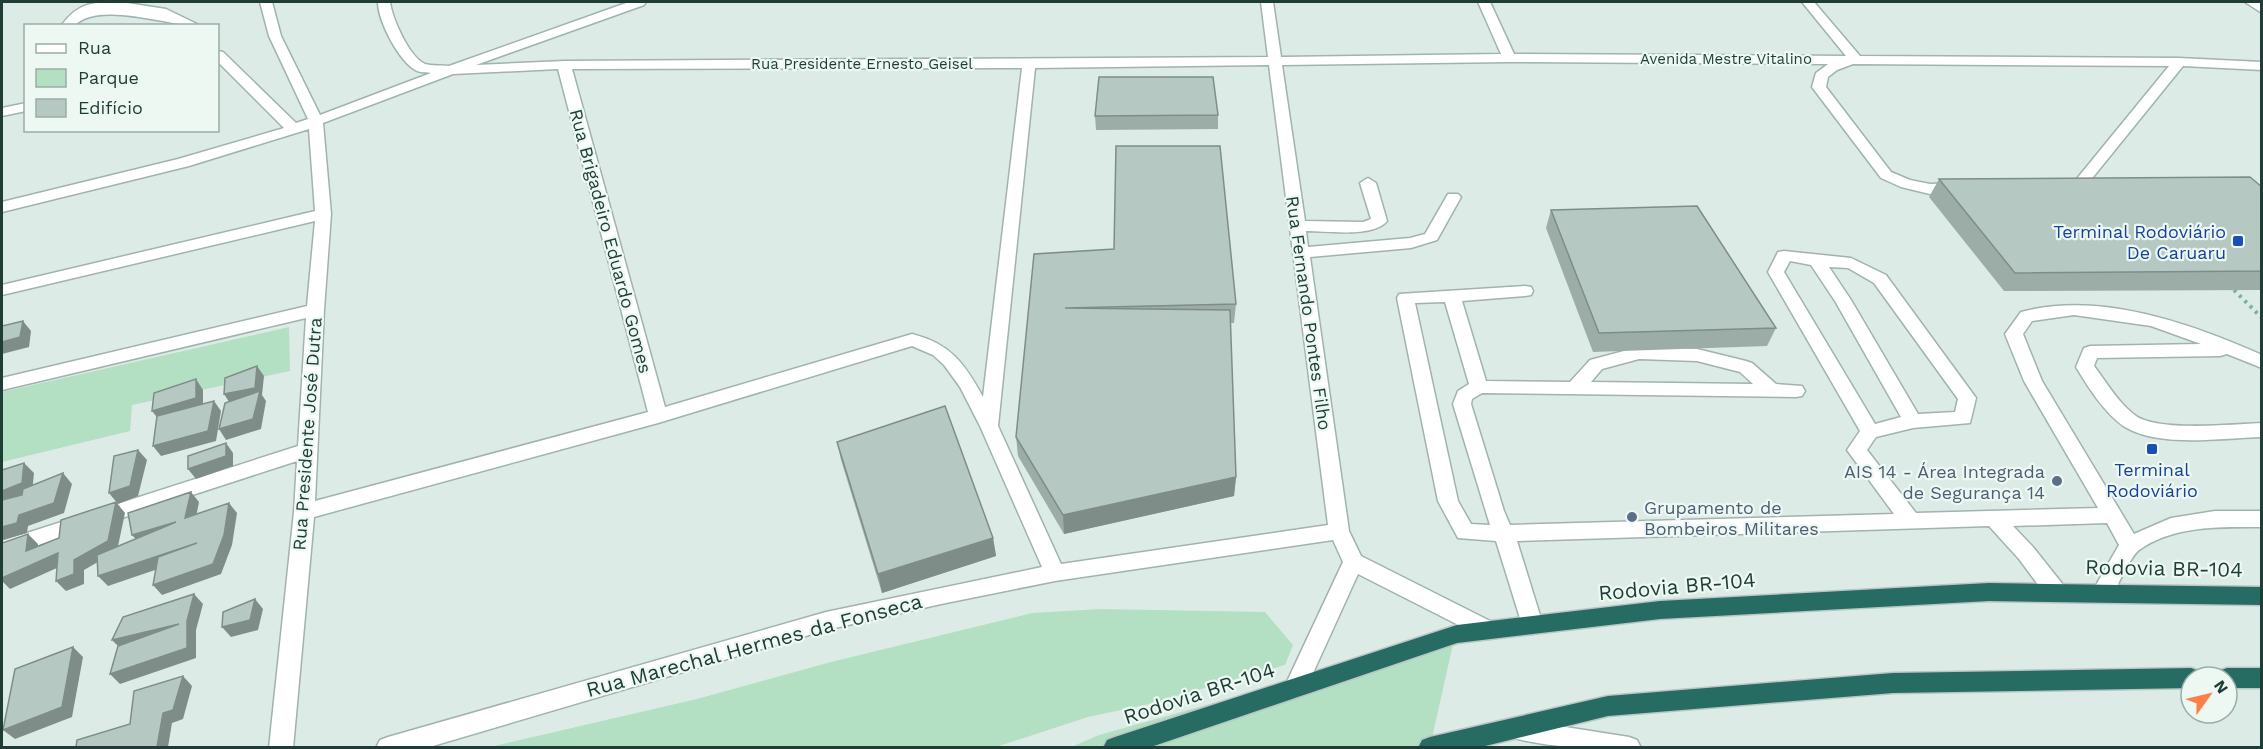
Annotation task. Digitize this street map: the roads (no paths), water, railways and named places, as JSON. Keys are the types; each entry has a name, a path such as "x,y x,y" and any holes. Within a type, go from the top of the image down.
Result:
{"highway":[{"name":"Rodovia BR-104","path":"1114,747 1457,634 1660,610 1989,592 2262,596"},
{"path":"1431,747 1608,706 1893,683 2179,678"},
{"path":"2239,678 2262,678"}],"street":[{"path":"266,2 275,36 315,119"},
{"path":"400,2 384,8 408,58 423,68 450,70"},
{"path":"2,207 227,151 293,129 559,27 640,2"},
{"name":"Rua Fernando Pontes Filho","path":"1267,2 1273,62 1339,531 1353,562"},
{"path":"1484,2 1509,58"},
{"path":"1808,2 1856,60 1832,67 1821,76 1819,87 1886,175 1906,184 1930,189 1978,188"},
{"path":"2251,2 2262,9"},
{"path":"68,24 75,14 83,9 126,5 160,11 190,24"},
{"name":"Avenida Mestre Vitalino","path":"1273,62 1509,58 2179,62 2262,66"},
{"name":"Avenida Mestre Vitalino","path":"2179,62 2262,58"},
{"path":"219,60 293,129"},
{"name":"Rua Presidente Ernesto Geisel","path":"450,70 564,65 1273,62"},
{"path":"2055,187 2073,187 2080,184 2179,62"},
{"path":"989,426 1029,64"},
{"name":"Rua Brigadeiro Eduardo Gomes","path":"564,65 658,416"},
{"path":"2,112 24,107"},
{"name":"Rua Presidente José Dutra","path":"281,747 304,512 315,310 323,214 315,119"},
{"path":"1296,226 1365,227 1379,220 1368,183"},
{"path":"1300,253 1411,243 1431,237 1453,197"},
{"path":"2,290 323,214"},
{"path":"1870,432 1776,272 1784,256 1851,263 1880,279 1967,398 1963,418 1912,421 1870,432 1857,450 1912,522"},
{"path":"1818,261 1912,421"},
{"path":"1525,291 1405,298 1448,501 1466,532 1504,533 2113,515"},
{"path":"1452,296 1479,387"},
{"path":"2130,545 2033,381 2014,334 2027,316 2074,309 2152,321 2235,350 2262,362"},
{"path":"2,384 315,310"},
{"path":"304,512 658,416 912,340 923,341 937,347 952,363 989,426 1055,573"},
{"path":"2235,350 2090,352 2085,367 2110,401 2136,425 2175,431 2262,430"},
{"path":"1575,388 1596,364 1639,353 1697,355 1746,368 1772,391"},
{"path":"1532,625 1504,533 1494,511 1462,404 1464,396 1479,387 1796,391"},
{"path":"2,549 308,450"},
{"path":"1994,519 2026,553 2056,592"},
{"path":"2103,592 2130,545 2171,526 2215,519 2262,519"},
{"name":"Rua Marechal Hermes da Fonseca","path":"388,747 826,621 941,595 1055,573 1339,531"},
{"path":"1295,688 1353,562 1488,630"},
{"path":"1510,729 1629,747"},
{"path":"1457,740 1479,747"}],"place":[{"name":"Terminal Rodoviário De Caruaru","path":"2238,241"},
{"name":"Terminal Rodoviário","path":"2152,449"},
{"name":"AIS 14 - Área Integrada de Segurança 14","path":"2057,481"},
{"name":"Grupamento de Bombeiros Militares","path":"1632,517"}]}
